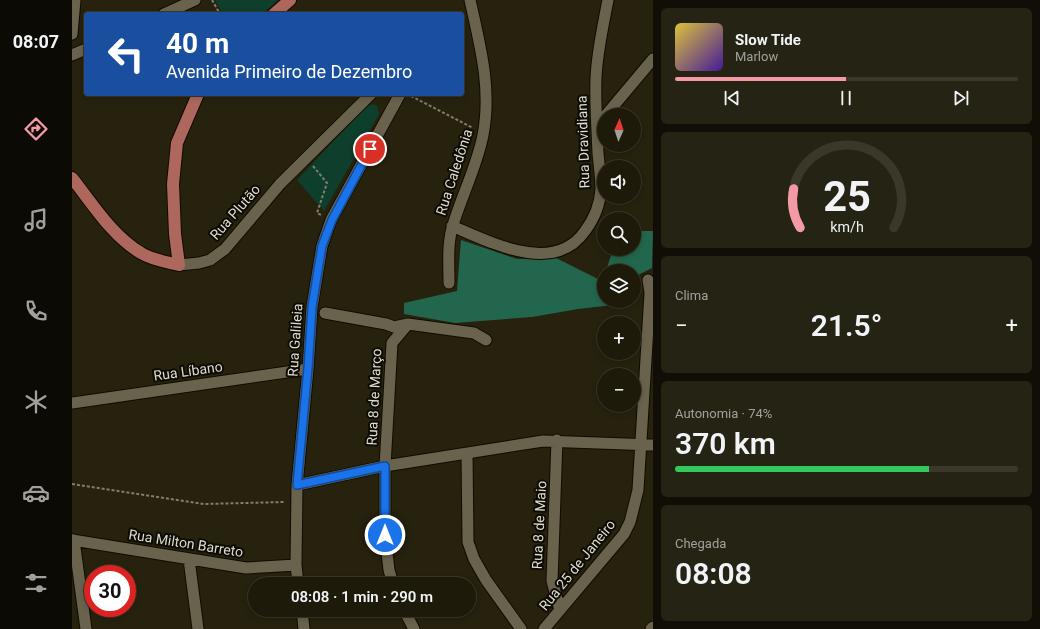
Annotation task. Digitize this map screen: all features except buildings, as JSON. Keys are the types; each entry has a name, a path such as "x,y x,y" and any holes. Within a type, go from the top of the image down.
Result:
{"main road":[{"path":"276,12 290,0"},
{"path":"179,265 175,234 174,177 177,143 197,96"},
{"name":"Rua Plutão","path":"72,178 109,225 123,239 141,253 179,265"}],"street":[{"path":"72,34 75,0"},
{"path":"168,12 195,0"},
{"name":"Rua Caledônia","path":"449,282 449,247 452,226 480,149 487,93 485,73 470,0"},
{"name":"Rua Dravidiana","path":"452,226 502,248 526,253 545,253 566,248 582,236 593,220 598,208 601,189 596,126 596,77 600,42 608,0"},
{"path":"72,55 84,50"},
{"path":"612,108 653,59"},
{"name":"Rua Plutão","path":"179,265 199,263 210,260 225,249 280,184 368,96"},
{"name":"Rua Galileia","path":"297,577 296,565 297,485 312,307 322,246 332,220 399,96"},
{"name":"Rua 25 de Janeiro","path":"544,629 615,546 630,522 638,490 650,293 648,280"},
{"path":"326,313 386,324 394,328 408,324 474,333 486,340"},
{"name":"Rua 8 de Março","path":"391,577 386,552 385,466 392,343 408,324"},
{"name":"Rua Líbano","path":"72,403 308,368"},
{"path":"297,485 385,466 557,440 653,445"},
{"name":"Rua 8 de Maio","path":"557,440 551,556 552,581 560,610"},
{"path":"467,453 468,542 474,559 486,580 521,629"},
{"path":"73,540 86,629"},
{"name":"Rua Milton Barreto","path":"73,540 246,568 296,565"},
{"path":"189,559 198,629"},
{"path":"303,617 304,629"},
{"path":"408,617 414,629"}],"path":[{"path":"212,0 219,12"},
{"path":"410,96 483,134"},
{"path":"305,158 327,183 317,213 332,220"},
{"path":"72,484 204,504 297,502"}],"green space":[{"path":"215,0 278,0 264,12 222,12"},
{"path":"373,104 377,106 379,114 324,211 297,180 365,108"},
{"path":"641,231 653,231 652,268 641,274 641,264 608,264 611,256 641,256"},
{"path":"461,240 517,259 556,258 597,278 597,307 532,317 455,323 404,314 404,303 457,291"}],"route":[{"path":"370,149 332,220 322,246 312,307 297,485 385,466 385,535"}]}
